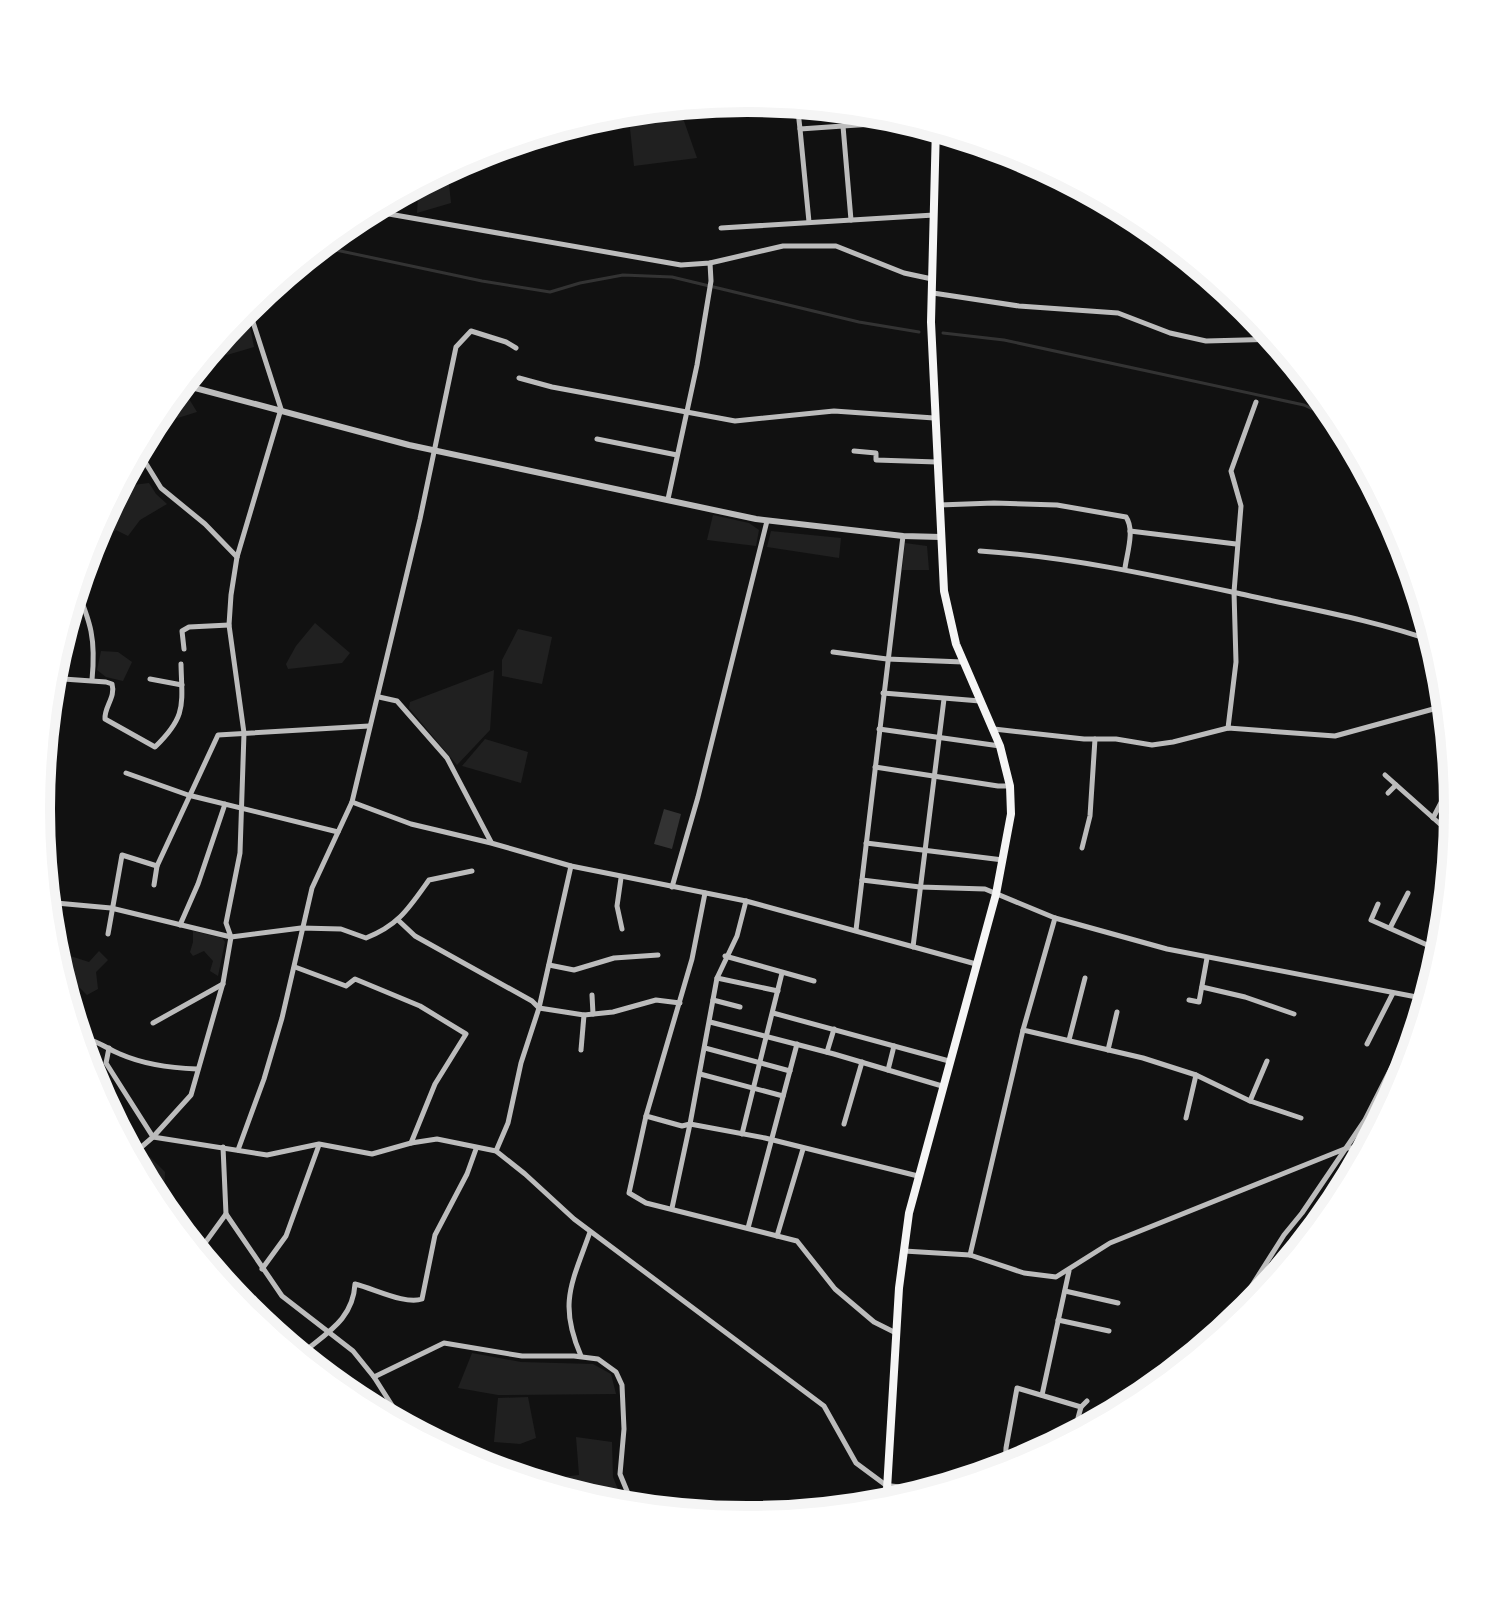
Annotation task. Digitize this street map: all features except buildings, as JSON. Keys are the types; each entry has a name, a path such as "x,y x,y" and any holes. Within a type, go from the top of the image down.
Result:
{"highway":[{"path":"887,1491 903,1251 918,1176 996,894 1011,814 1010,786 1000,746 963,662 945,606 934,418 932,279 936,138"}],"street":[{"path":"798,113 809,222"},
{"path":"800,129 876,124"},
{"path":"843,126 851,220"},
{"path":"385,213 681,265 710,263 783,246 836,246 904,273 932,279"},
{"path":"721,228 935,215"},
{"path":"668,499 709,293 710,263"},
{"path":"932,293 1019,306 1118,313 1170,333 1206,341 1262,339"},
{"path":"139,1149 191,1095 223,983 231,937 226,923 240,853 244,733 229,625 237,557 281,409 252,318"},
{"path":"238,1150 264,1079 295,967 312,888 352,802 436,449 456,347 471,331 516,348"},
{"path":"519,378 735,421 834,411 934,418"},
{"path":"192,387 409,445 767,521 903,536 941,537"},
{"path":"1228,728 1236,662 1234,592 1241,506 1231,471 1256,402"},
{"path":"597,439 677,455"},
{"path":"854,451 876,453 876,460 937,462"},
{"path":"143,459 161,488 205,524 237,557"},
{"path":"939,505 1057,505 1126,517 1130,522 1130,531 1125,568"},
{"path":"672,887 698,797 767,521"},
{"path":"1130,531 1236,544"},
{"path":"856,930 903,536"},
{"path":"980,551 1055,557 1125,568 1371,623 1422,638"},
{"path":"82,601 95,648 92,680"},
{"path":"184,649 182,631 189,627 229,625"},
{"path":"833,652 887,659 963,662"},
{"path":"62,679 112,684 114,690 105,719 155,747 173,729 181,713 181,664"},
{"path":"150,679 182,685"},
{"path":"883,693 981,700"},
{"path":"379,697 397,701 447,758 491,843"},
{"path":"913,947 944,699"},
{"path":"994,729 1162,744 1228,728 1335,736 1436,708"},
{"path":"154,885 157,866 218,735 369,726"},
{"path":"879,729 1000,746"},
{"path":"1082,848 1090,816 1095,739"},
{"path":"875,767 1010,786"},
{"path":"126,773 188,795 338,832"},
{"path":"1385,775 1444,824"},
{"path":"1388,793 1396,785"},
{"path":"1433,818 1444,797"},
{"path":"352,802 411,824 571,866 746,901 976,964"},
{"path":"180,925 198,884 225,804"},
{"path":"866,843 1004,860"},
{"path":"108,934 122,855 157,866"},
{"path":"496,1151 508,1123 521,1063 539,1008 571,866"},
{"path":"57,903 111,908 231,937 301,928 341,929 366,938 387,930 398,920 429,880 472,871"},
{"path":"621,878 617,906 622,929"},
{"path":"862,880 920,887 985,889 1055,918 1207,958 1290,971 1418,997"},
{"path":"705,893 680,1003 646,1116 629,1193 646,1203 797,1241 835,1289 874,1322 896,1333"},
{"path":"1390,928 1408,893"},
{"path":"672,1208 717,978 737,936 746,901"},
{"path":"1378,904 1371,920 1430,946"},
{"path":"970,1255 1023,1030 1055,918"},
{"path":"398,920 415,936 532,1001 539,1008 584,1015 613,1012 656,1000 680,1003"},
{"path":"549,965 574,970 614,958 658,955"},
{"path":"725,956 814,981"},
{"path":"1189,1000 1199,1002 1207,958"},
{"path":"295,967 346,986 355,979 420,1006 466,1034 435,1084 411,1143"},
{"path":"742,1134 782,973"},
{"path":"717,978 778,991"},
{"path":"1069,1040 1085,978"},
{"path":"153,1023 223,983"},
{"path":"1202,987 1245,997 1294,1014"},
{"path":"1367,1044 1393,993"},
{"path":"592,995 593,1014"},
{"path":"713,1000 740,1007"},
{"path":"1108,1050 1117,1012"},
{"path":"773,1013 949,1061"},
{"path":"581,1050 584,1015"},
{"path":"710,1022 942,1086"},
{"path":"827,1052 834,1029"},
{"path":"1023,1030 1143,1058 1196,1075 1250,1101 1301,1118"},
{"path":"89,1039 118,1054 164,1068 197,1069"},
{"path":"748,1228 797,1044"},
{"path":"888,1070 894,1046"},
{"path":"109,1048 106,1063 153,1137 267,1155 319,1144 372,1154 437,1139 496,1151 590,1232 824,1406 856,1463 887,1486 902,1488"},
{"path":"705,1048 790,1071"},
{"path":"1250,1101 1267,1061"},
{"path":"844,1124 862,1062"},
{"path":"1247,1294 1284,1235 1347,1148 1395,1065"},
{"path":"700,1074 783,1096"},
{"path":"1186,1118 1196,1075"},
{"path":"646,1116 682,1126 690,1124 770,1140 918,1176"},
{"path":"262,1269 286,1236 319,1144"},
{"path":"223,1147 226,1214 282,1296 353,1351 395,1410"},
{"path":"903,1251 970,1255 1056,1277 1110,1243 1347,1148 1356,1148"},
{"path":"307,1349 327,1332 336,1329 350,1310 355,1284 381,1290 405,1301 422,1299 435,1235 467,1174 476,1149"},
{"path":"777,1236 803,1149"},
{"path":"204,1245 226,1214"},
{"path":"581,1356 569,1325 568,1300 590,1232"},
{"path":"1042,1395 1070,1269"},
{"path":"1065,1291 1118,1303"},
{"path":"1058,1320 1109,1331"},
{"path":"374,1377 444,1343 522,1356 598,1359 616,1372 622,1385 624,1429 620,1474 629,1495"},
{"path":"1006,1455 1017,1388 1081,1407"},
{"path":"1078,1418 1081,1407 1087,1401"}],"shaded area":[{"path":"682,115 697,158 634,166 629,122"},
{"path":"448,179 451,203 417,213 418,194"},
{"path":"248,322 254,347 227,355 222,351"},
{"path":"186,395 197,412 168,420"},
{"path":"149,483 167,504 140,520 128,536 116,530 104,540 122,500 130,485"},
{"path":"713,515 749,523 759,530 756,546 707,540"},
{"path":"771,531 841,538 839,558 767,547"},
{"path":"905,543 927,546 929,570 902,570"},
{"path":"315,623 350,653 342,663 288,669 286,664 296,646"},
{"path":"518,629 552,637 542,684 502,676 502,660"},
{"path":"101,651 118,652 132,662 123,681 106,677 97,670"},
{"path":"494,670 490,730 457,765 409,708 410,702"},
{"path":"485,739 528,752 521,783 462,766"},
{"path":"664,809 681,814 672,849 654,844"},
{"path":"193,931 222,938 225,942 218,976 210,971 213,961 204,951 193,956 190,952"},
{"path":"99,951 108,960 96,972 98,989 87,995 73,984 66,954 89,962"},
{"path":"150,1157 165,1172 164,1191 145,1160"},
{"path":"472,1353 521,1362 593,1364 611,1374 616,1394 498,1395 458,1388"},
{"path":"528,1397 536,1438 520,1444 494,1442 498,1398"},
{"path":"576,1437 612,1442 613,1477 620,1494 562,1480 562,1477 579,1475"}],"waterway":[{"path":"332,249 550,292 623,275 672,277 859,322 919,332"},
{"path":"943,333 1004,340 1304,405 1321,413"}]}
